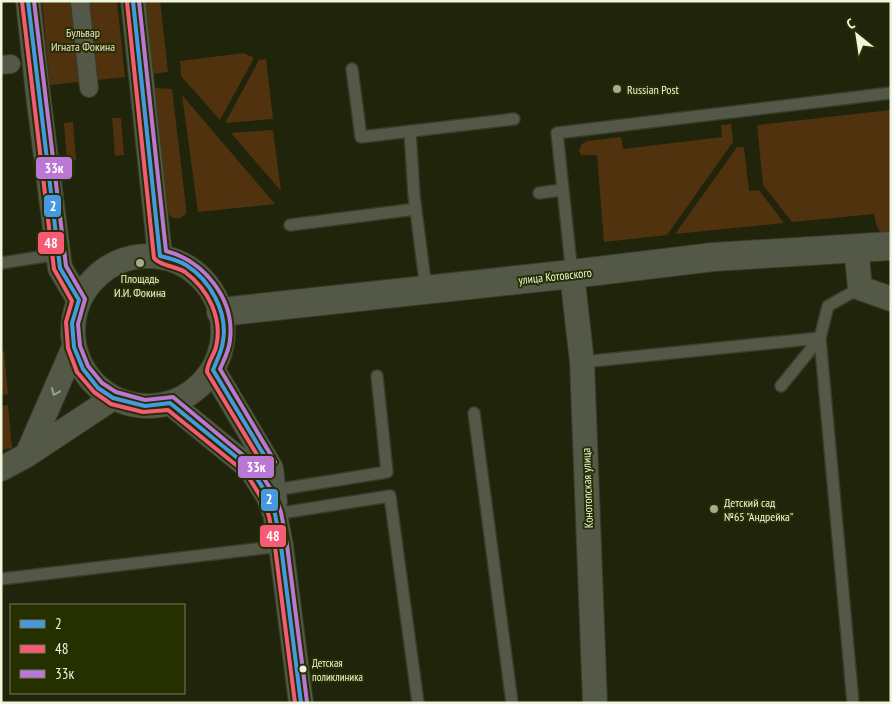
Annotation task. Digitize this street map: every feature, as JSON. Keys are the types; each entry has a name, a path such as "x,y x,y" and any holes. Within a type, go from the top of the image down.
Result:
{"street":[{"path":"28,1 60,268 79,300"},
{"path":"80,1 89,88"},
{"path":"133,1 160,256"},
{"name":"улица Котовского","path":"221,312 572,274 713,256 891,246"},
{"path":"856,247 860,288 891,299"},
{"path":"134,256 160,256 184,264 204,279 218,301 224,325 221,350 212,370 193,392 170,403 145,406 112,398 98,388 83,370 74,347 72,323 79,300 92,280 111,265 134,256"},
{"name":"Конотопская улица","path":"572,274 582,362 595,703"},
{"path":"27,455 74,347"},
{"path":"212,370 271,468 273,500 281,546 301,703"},
{"path":"1,469 27,455 112,398"},
{"path":"170,403 251,469 273,500"}],"lane":[{"path":"352,69 361,136 514,119"},
{"path":"572,274 557,133 891,93"},
{"path":"410,131 416,208 426,290"},
{"path":"538,193 562,190"},
{"path":"290,225 416,208"},
{"path":"1,263 59,254"},
{"path":"853,703 820,338 828,306 860,288"},
{"path":"582,362 820,338"},
{"path":"781,386 820,338"},
{"path":"273,500 387,472 377,376"},
{"path":"474,413 512,703"},
{"path":"273,500 390,496 418,703"},
{"path":"1,579 281,546"}],"green space":[{"name":"Бульвар Игната Фокина","path":"42,1 117,1 125,77 50,85"},
{"path":"144,1 160,1 168,72 152,74"},
{"path":"244,53 254,58 220,120 181,76 180,61"},
{"path":"266,59 273,119 225,123 259,60"},
{"path":"153,88 172,89 186,207 186,214 178,218 170,216 167,210"},
{"path":"182,95 275,204 198,212"},
{"path":"891,110 891,236 878,229 874,214 792,222 763,185 757,125"},
{"path":"112,118 121,118 124,155 115,156"},
{"path":"73,122 76,160 67,161 64,123"},
{"path":"731,124 733,142 667,235 604,242 597,155 581,155 579,150 582,144 587,141 621,137 623,149 722,137 721,125"},
{"path":"273,130 281,191 231,133"},
{"path":"737,147 744,147 749,191 759,190 784,223 675,234"},
{"path":"1,351 4,351 8,394 1,395"},
{"path":"8,405 12,448 1,450 1,406"}],"transit line":[{"name":"2","path":"28,1 60,268 79,300 72,323 74,347 83,369 98,388 113,398 145,406 170,403 251,469 268,496 275,514 281,546 301,703"},
{"name":"33к","path":"34,1 66,266 85,299 78,324 80,346 88,366 102,383 116,392 145,400 173,397 255,465 274,494 281,512 287,545 307,702"},
{"name":"2","path":"133,1 160,256 186,265 195,271 210,288 220,308 224,330 222,348 213,370 270,465"},
{"name":"33к","path":"139,1 166,251 193,263 214,284 222,296 230,325 230,340 220,369 275,462"},
{"name":"48","path":"22,2 54,269 72,301 66,322 68,348 77,372 94,392 111,404 143,412 168,410 246,473 262,499 269,516 275,547 295,703"},
{"name":"48","path":"127,2 154,258 160,263 185,272 201,287 212,305 218,336 207,372 265,468"}],"place":[{"name":"Russian Post","path":"617,89"},
{"name":"Площадь И.И. Фокина","path":"140,263"},
{"name":"Детский сад №65 \"Андрейка\"","path":"714,509"},
{"name":"Детская поликлиника","path":"303,669"}]}
